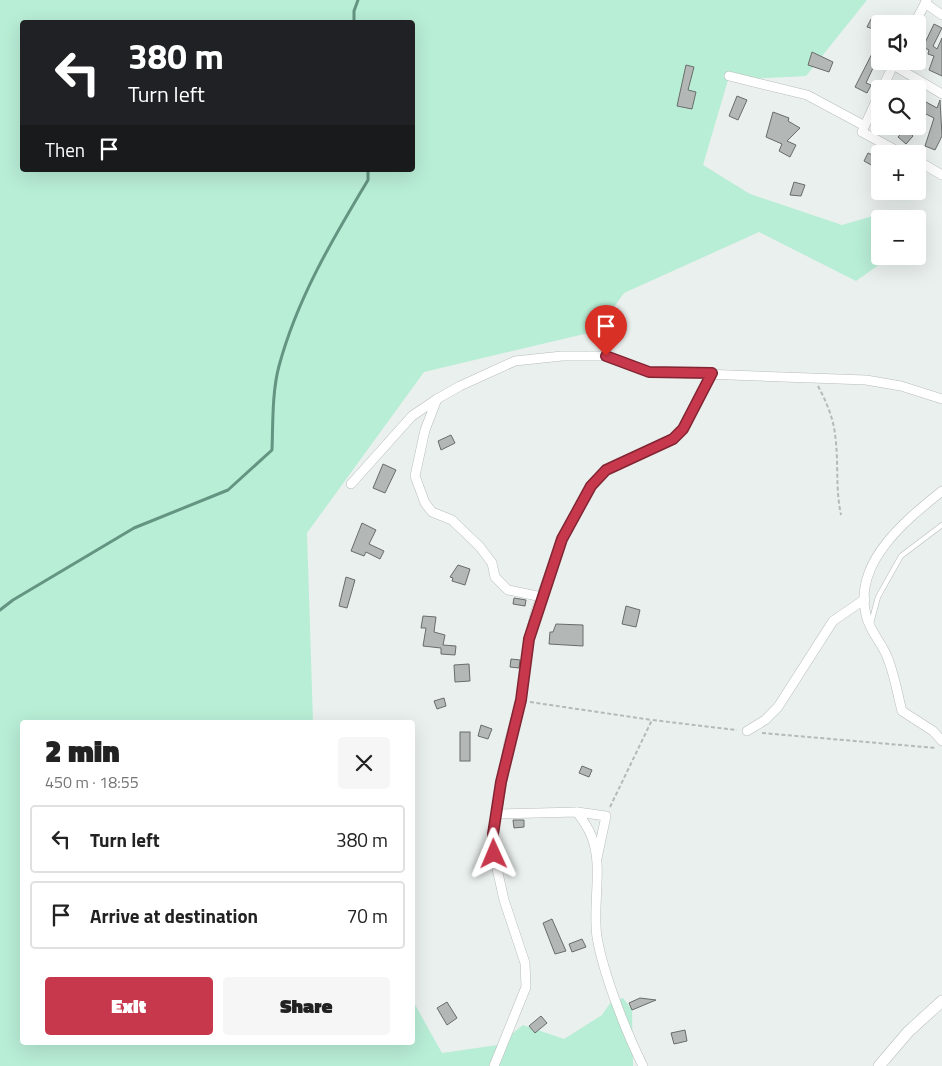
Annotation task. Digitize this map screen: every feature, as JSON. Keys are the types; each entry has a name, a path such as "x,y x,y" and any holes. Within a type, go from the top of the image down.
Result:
{"street":[{"path":"919,15 926,2 942,15"},
{"path":"905,70 942,94"},
{"path":"729,76 807,95 864,125"},
{"path":"871,111 862,133 885,145"},
{"path":"926,166 942,175"},
{"path":"351,484 379,456 394,434 412,416 437,398 515,362 534,359 606,356 649,372 866,380 901,386 942,399"},
{"path":"494,1066 526,987 527,976 521,947 504,900 494,854 493,834 509,742 521,700 529,639 542,596 562,539 591,486 606,470 673,439 683,429 712,373"},
{"path":"437,398 425,430 415,476 425,503 432,512 452,520 480,547 492,563 495,577 508,590 542,596"},
{"path":"942,491 907,520 886,545 864,581 866,614 886,654 902,711 933,731 942,742"},
{"path":"746,731 765,720 778,707 833,621 865,599"},
{"path":"496,814 577,812 606,816 597,858 597,933 599,948 613,992 643,1066"},
{"path":"577,812 591,835 597,858"},
{"path":"879,1066 908,1032 942,1001"}],"lane":[{"path":"870,625 878,597 901,556 942,525"}],"path":[{"path":"813,378 828,405 835,433 836,493 841,515"},
{"path":"521,700 652,720 746,731 817,739 942,748"},
{"path":"606,816 652,720"}],"green space":[{"path":"0,0 867,0 806,76 728,80 703,165 750,194 842,225 871,217 871,265 879,265 856,281 759,232 624,293 597,331 424,372 307,533 313,720 20,720 20,1045 415,1045 415,1005 442,1053 498,1045 523,1025 564,1039 602,1015 611,1002 623,998 632,1010 633,1066 0,1066"}],"building":[{"path":"871,19 871,28 867,27"},
{"path":"934,24 942,28 933,46 937,49 942,38 942,76 929,70 934,56 928,54 929,50 926,48 926,41"},
{"path":"812,52 833,62 829,72 808,65"},
{"path":"871,56 872,70 866,83 871,85 867,93 855,87"},
{"path":"686,65 694,67 688,90 696,92 692,109 677,106"},
{"path":"737,96 747,100 738,120 729,116"},
{"path":"940,100 942,136 935,150 925,145 934,118 926,114 926,102 937,108"},
{"path":"773,112 789,118 788,121 800,128 787,141 796,145 790,157 779,151 782,144 766,137"},
{"path":"900,135 913,136 906,144 898,137"},
{"path":"868,153 871,154 871,165 864,161"},
{"path":"794,182 805,185 801,196 790,195"},
{"path":"451,435 455,443 441,450 438,441"},
{"path":"383,464 396,470 385,493 373,488"},
{"path":"362,523 376,530 369,544 384,551 380,559 366,552 364,556 351,551"},
{"path":"458,565 470,569 465,585 452,581 453,578 450,577"},
{"path":"346,577 355,580 347,608 339,606"},
{"path":"514,598 526,600 525,606 513,604"},
{"path":"626,606 640,610 636,627 622,624"},
{"path":"423,616 436,617 434,632 445,635 443,645 456,646 455,655 441,654 441,648 423,646 426,628 421,628"},
{"path":"556,624 583,625 583,646 549,644 550,632 553,632"},
{"path":"511,659 520,660 519,668 510,667"},
{"path":"469,664 470,681 455,682 454,665"},
{"path":"444,698 446,706 437,709 434,701"},
{"path":"481,725 492,729 488,739 478,736"},
{"path":"460,732 470,732 470,761 460,761"},
{"path":"582,766 592,770 589,777 579,773"},
{"path":"513,820 524,820 524,827 514,828"},
{"path":"552,919 566,951 555,954 543,923"},
{"path":"582,939 586,947 572,952 569,944"},
{"path":"640,998 656,1000 632,1010 629,1003"},
{"path":"447,1002 457,1018 447,1025 437,1008"},
{"path":"541,1016 547,1023 535,1033 529,1026"},
{"path":"685,1030 687,1041 674,1044 671,1033"}],"waterway":[{"path":"354,20 354,11 358,0"},
{"path":"0,610 13,600 134,528 228,490 272,450 275,386 279,366 295,317 317,270 368,180 368,172"}],"route":[{"path":"494,854 493,834 501,782 509,742 521,700 529,639 536,611 548,584 562,539 591,486 606,470 673,439 683,429 712,373 649,372 606,356"}]}
